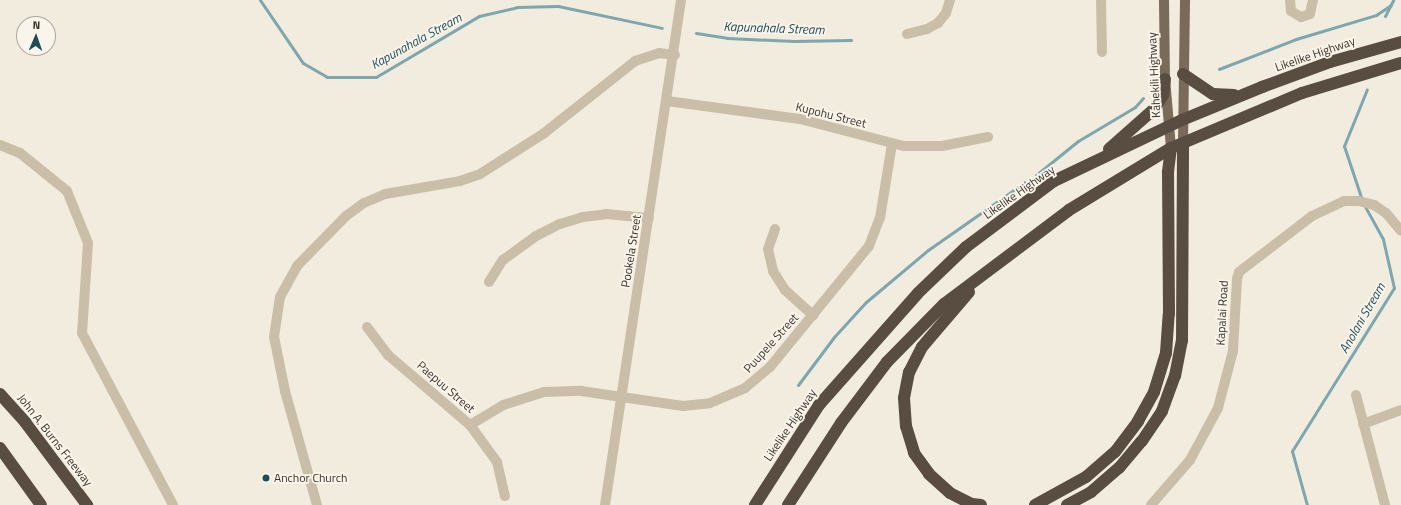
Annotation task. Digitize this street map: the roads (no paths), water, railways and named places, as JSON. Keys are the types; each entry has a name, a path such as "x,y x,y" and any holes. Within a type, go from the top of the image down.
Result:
{"highway":[{"name":"Likelike Highway","path":"755,505 819,405 918,293 966,247 1054,182 1169,125 1245,94 1330,62 1401,42"},
{"path":"788,505 841,423 887,362 944,304 982,277 1069,210 1172,148 1302,93 1401,63"},
{"path":"1183,74 1213,94 1224,96 1245,94"},
{"path":"1093,162 1146,119 1163,94 1165,79"},
{"path":"1067,505 1090,492 1119,468 1142,441 1162,411 1175,376 1182,341 1183,321 1183,144"},
{"path":"1035,505 1086,477 1115,452 1138,421 1154,392 1166,353 1169,314 1168,172 1172,148"},
{"path":"981,505 972,504 950,493 929,474 914,453 906,426 904,398 909,372 922,347 982,277"},
{"name":"John A. Burns Freeway","path":"0,394 25,422 87,505"},
{"path":"0,448 41,505"}],"main road":[{"name":"Kahekili Highway","path":"1164,0 1165,79 1172,148"},
{"path":"1183,144 1182,120 1185,0"}],"street":[{"name":"Pookela Street","path":"605,505 675,55 681,0"},
{"path":"907,34 927,29 938,23 946,12 950,0"},
{"path":"1101,0 1102,52"},
{"path":"1290,0 1291,12 1301,17 1310,14 1313,0"},
{"path":"317,505 274,337 277,310 282,292 297,266 346,216 364,203 385,194 460,181 480,174 543,134 635,61 659,53 675,55"},
{"name":"Kupohu Street","path":"667,101 800,119 892,144 929,147 988,137"},
{"name":"Puupele Street","path":"470,425 503,404 544,392 581,391 683,406 723,399 745,388 763,375 864,254 874,238 880,218 892,144"},
{"path":"0,145 20,153 67,191 88,243 82,333 173,505"},
{"name":"Kapalai Road","path":"1151,505 1190,460 1218,408 1233,351 1237,279 1239,272 1312,216 1344,201 1359,201 1374,205 1386,213 1401,231"},
{"path":"488,282 503,260 536,236 560,224 583,217 606,214 649,218"},
{"path":"775,230 768,249 773,272 785,290 813,316"},
{"name":"Paepuu Street","path":"367,327 388,354 470,425 497,462 504,496"},
{"path":"1356,395 1385,505"},
{"path":"1364,424 1401,410"}],"waterway":[{"name":"Kapunahala Stream","path":"260,0 303,63 327,77 376,77 479,16 517,7 558,6 662,28"},
{"name":"Anolani Stream","path":"1385,16 1393,0"},
{"path":"1219,69 1296,39 1376,15 1391,5"},
{"name":"Kapunahala Stream","path":"696,33 727,38 794,41 851,40"},
{"name":"Anolani Stream","path":"1362,200 1344,146 1367,89"},
{"path":"1036,175 1078,141 1135,107 1143,98"},
{"path":"798,385 834,337 866,302 928,250 1025,182"},
{"name":"Anolani Stream","path":"1307,505 1292,451 1394,288 1383,239 1364,205"}],"place":[{"name":"Anchor Church","path":"266,478"}]}
